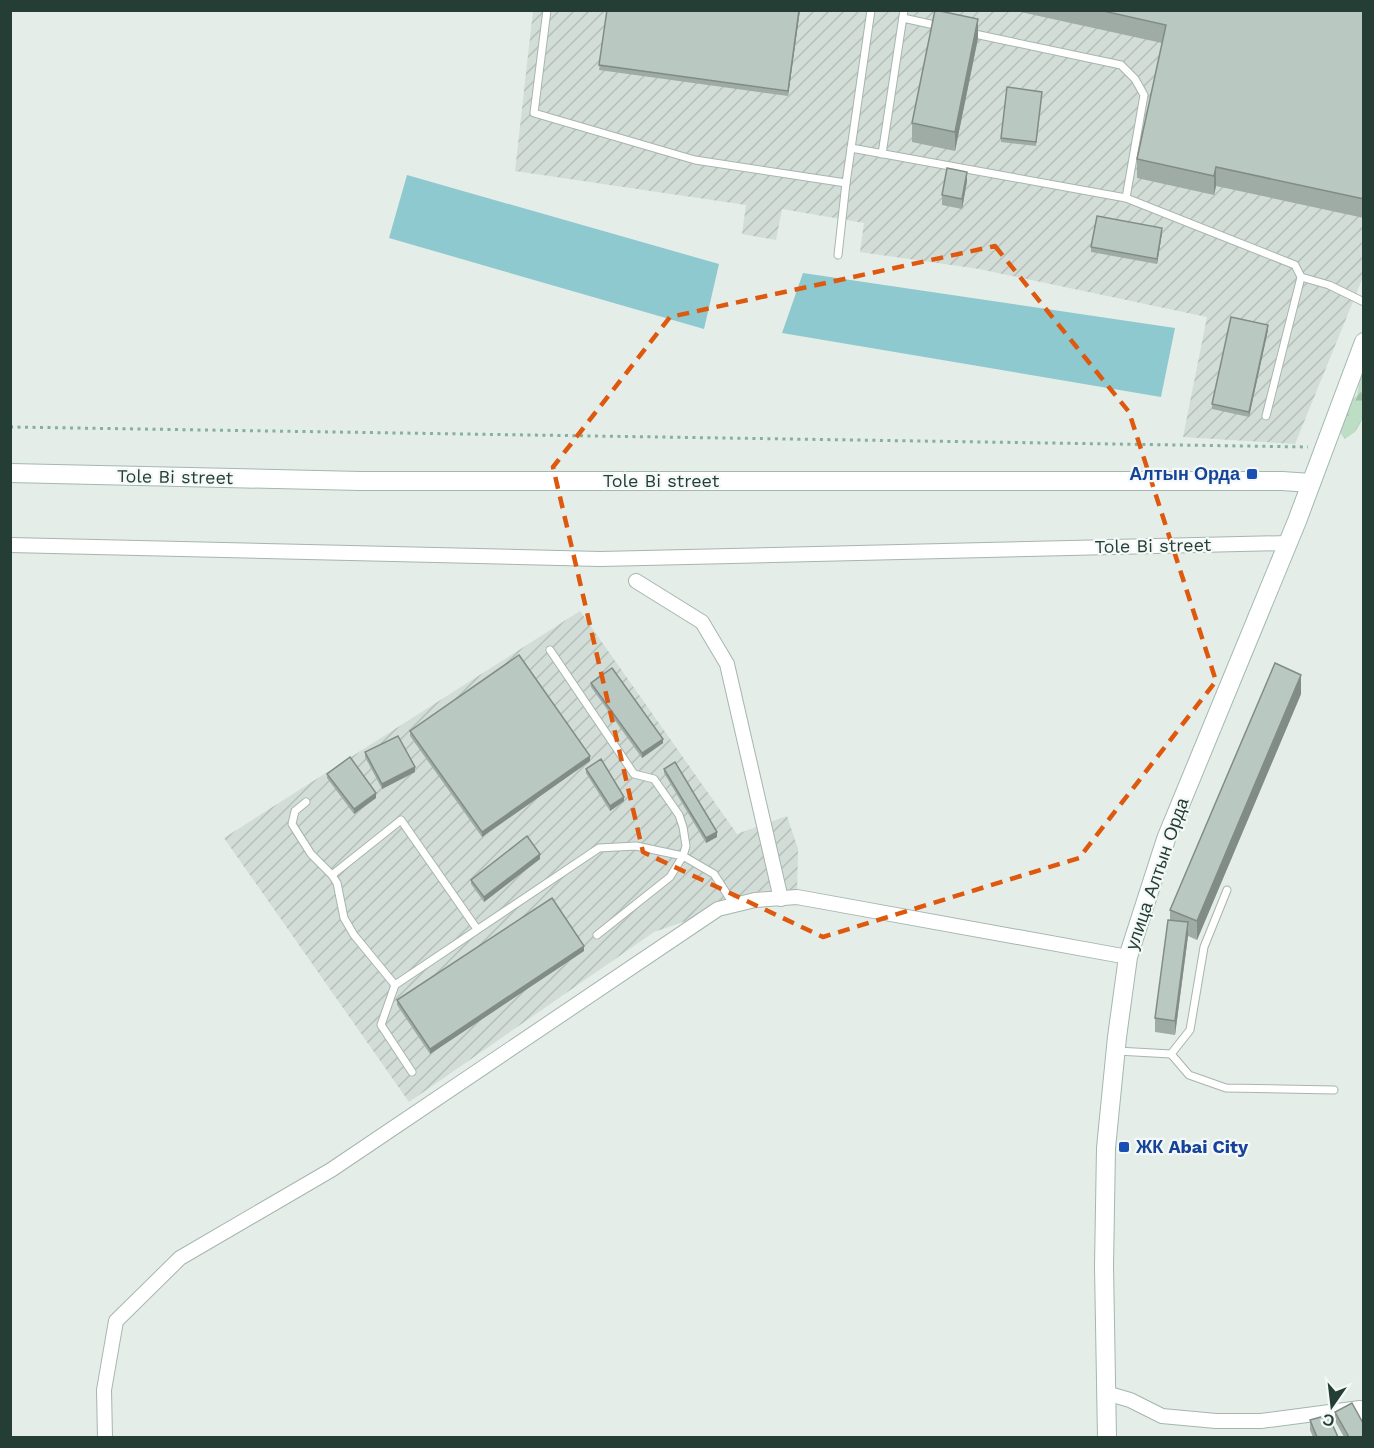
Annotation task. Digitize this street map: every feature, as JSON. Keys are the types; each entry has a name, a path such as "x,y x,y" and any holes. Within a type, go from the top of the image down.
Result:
{"main road":[{"name":"улица Алтын Орда","path":"1107,1437 1104,1266 1106,1148 1128,957 1166,839 1288,543 1364,342"},
{"name":"Tole Bi street","path":"10,473 360,481 1282,481 1311,483"}],"street":[{"name":"Tole Bi street","path":"10,545 600,559 1288,543"},
{"path":"636,581 702,622 727,664 781,899"},
{"path":"105,1437 104,1390 116,1321 180,1258 330,1170 718,909 755,900 797,897 1128,957"},
{"path":"1106,1393 1162,1416 1216,1421 1261,1421 1360,1408 1364,1415"}],"lane":[{"path":"548,10 534,113 695,160 846,183"},
{"path":"838,255 871,10"},
{"path":"882,154 903,14 949,28"},
{"path":"960,31 1121,65 1136,79 1144,95 1126,198"},
{"path":"851,148 1126,198 1295,265 1301,277 1266,416"},
{"path":"1301,277 1329,285 1364,302"},
{"path":"550,650 634,774 654,779 679,814 683,827 686,846 683,856 670,876 597,935"},
{"path":"306,802 295,811 292,824 311,854 337,883 344,918 354,935 395,986"},
{"path":"332,875 401,820 477,929"},
{"path":"412,1072 381,1025 395,986 599,848 636,846 683,856 714,874 735,905"},
{"path":"1171,1054 1190,1030 1204,947 1227,890"},
{"path":"1116,1051 1171,1054 1189,1075 1226,1088 1334,1090"}],"path":[{"path":"10,427 1324,448"}],"highlighted area":[{"path":"995,246 1129,412 1216,681 1079,858 823,937 643,852 553,467 670,317"}],"shaded area":[{"path":"533,11 1363,11 1363,277 1295,444 1183,437 1207,317 979,269 860,252 864,223 782,209 776,240 742,234 746,205 515,171"},
{"path":"580,611 737,834 787,816 798,849 797,897 718,910 654,932 409,1102 224,838"}],"green space":[{"path":"1363,364 1363,418 1355,432 1345,439 1338,430 1346,405 1357,395"}],"water":[{"path":"407,175 719,264 704,329 389,238"},
{"path":"803,273 1175,328 1161,397 782,333"}],"building":[{"path":"607,10 799,10 788,91 599,65"},
{"path":"935,10 978,19 955,132 912,123"},
{"path":"1099,10 1364,10 1364,199 1216,167 1214,176 1137,159 1166,25"},
{"path":"1007,87 1042,92 1036,142 1001,138"},
{"path":"947,168 967,172 962,199 942,195"},
{"path":"1097,216 1162,228 1157,259 1091,247"},
{"path":"1231,317 1268,325 1249,412 1212,404"},
{"path":"519,655 590,756 482,832 410,731"},
{"path":"1275,663 1301,675 1197,921 1170,910"},
{"path":"612,668 663,739 642,753 591,683"},
{"path":"398,736 415,767 382,784 365,752"},
{"path":"350,757 376,793 354,809 327,774"},
{"path":"601,759 624,797 610,806 586,769"},
{"path":"675,762 717,832 706,838 664,769"},
{"path":"527,836 540,854 484,897 471,880"},
{"path":"552,898 584,946 430,1049 397,1000"},
{"path":"1168,920 1188,922 1175,1021 1155,1018"},
{"path":"1352,1403 1364,1425 1364,1437 1349,1437 1335,1412"},
{"path":"1328,1415 1338,1437 1317,1437 1310,1420"}],"place":[{"name":"Алтын Орда","path":"1252,474"},
{"name":"ЖК Abai City","path":"1124,1147"}]}
